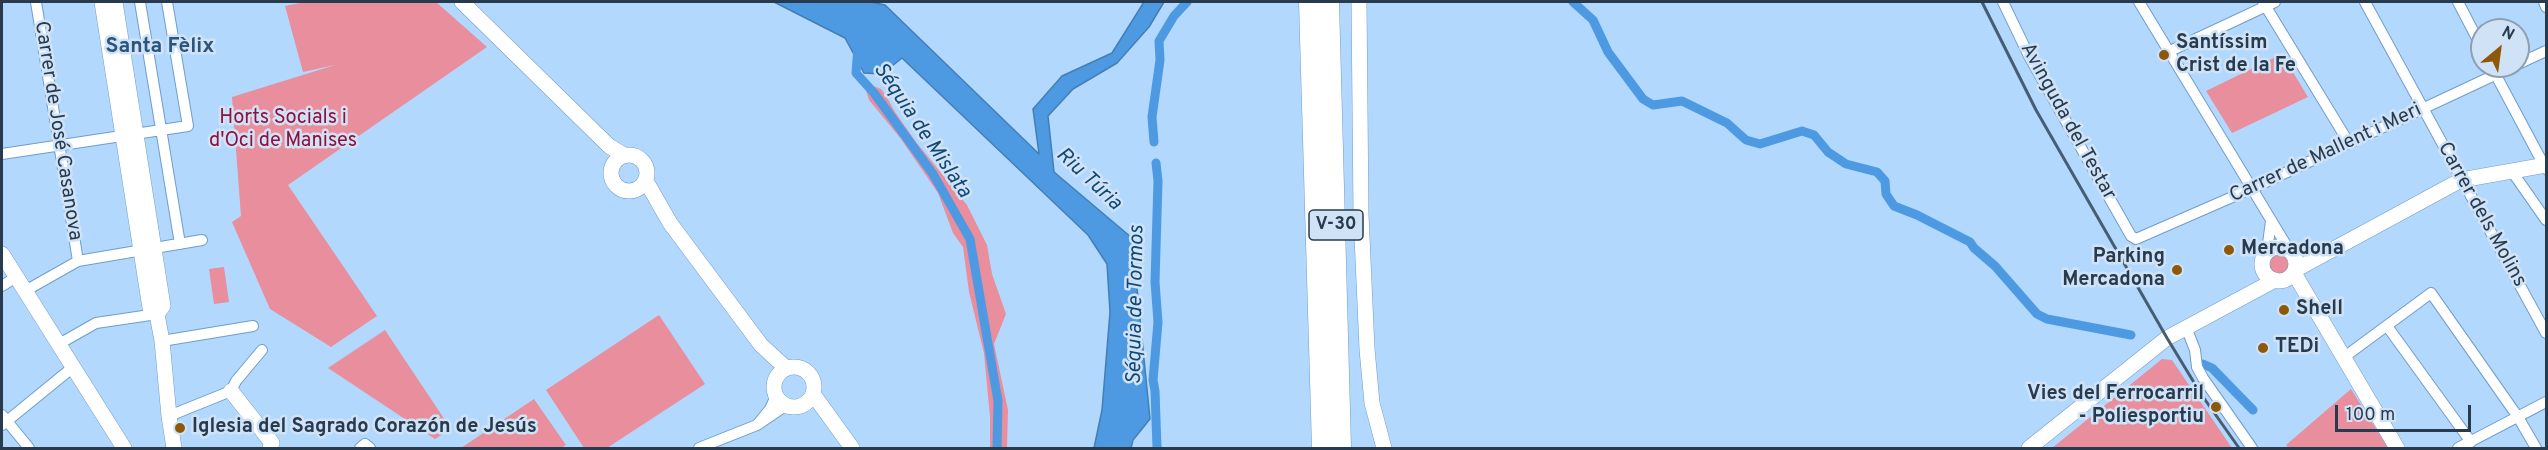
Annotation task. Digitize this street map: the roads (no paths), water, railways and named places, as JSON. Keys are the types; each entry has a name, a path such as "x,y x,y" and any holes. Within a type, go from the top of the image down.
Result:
{"highway":[{"name":"V-30","path":"1309,2 1320,448"},
{"name":"V-30","path":"1329,2 1341,448"}],"street":[{"name":"Carrer de José Casanova","path":"36,2 78,261"},
{"path":"102,2 129,136"},
{"path":"115,2 129,136 146,249 150,308 157,315 162,341 174,448"},
{"path":"140,2 180,244"},
{"path":"2,154 188,126 167,2"},
{"path":"462,2 556,91 609,146 624,155"},
{"name":"Avinguda del Testar","path":"2003,2 2028,56 2131,236 2136,239"},
{"path":"2139,2 2271,217 2343,358 2397,448"},
{"name":"Carrer dels Molins","path":"2365,2 2547,333"},
{"path":"2458,2 2470,25"},
{"path":"2544,2 2547,7"},
{"path":"2169,51 2268,3 2349,143"},
{"path":"1360,5 1361,214 1368,360 1372,403 1383,448"},
{"name":"Carrer de Mallent i Meri","path":"2530,59 2547,51"},
{"name":"Carrer de Mallent i Meri","path":"2136,239 2423,110 2479,78"},
{"path":"2293,262 2319,257 2462,180 2511,170 2545,167 2497,78"},
{"path":"583,121 610,170 614,185 630,192 670,223"},
{"path":"610,170 615,160 624,155 635,155 645,163 648,174 646,180 640,188 630,192"},
{"path":"2511,170 2547,220"},
{"path":"646,180 670,223 761,345 786,368"},
{"path":"2245,297 2262,268 2271,217"},
{"path":"25,291 78,261 202,240"},
{"path":"2267,250 2277,246 2293,262"},
{"path":"2,254 59,344 118,446"},
{"path":"2262,268 2267,276 2275,280 2284,280 2293,262"},
{"path":"2,286 16,277"},
{"path":"2029,448 2167,338 2275,280"},
{"path":"2343,358 2431,293 2518,417 2536,448"},
{"path":"59,344 96,323 157,315"},
{"path":"162,341 253,326"},
{"path":"2387,326 2471,442"},
{"path":"2186,327 2195,350 2197,367 2252,448"},
{"path":"761,345 778,395 793,408 810,399"},
{"path":"169,416 231,391 236,381 262,350"},
{"path":"699,448 757,425 778,395 780,372 786,368 797,367 809,374 813,380 810,399"},
{"path":"29,448 3,421 72,368"},
{"path":"231,391 274,447"},
{"path":"810,399 830,419 852,448"},
{"path":"2458,448 2547,402"}],"water":[{"path":"774,2 871,2 885,5 1039,154 1033,109 1062,76 1112,53 1144,2 1164,2 1149,27 1117,63 1073,89 1048,116 1054,172 1132,238 1150,419 1133,440 1131,448 1094,448 1102,410 1110,312 1107,264 1088,235 902,58 882,74 864,73 845,38"}],"waterway":[{"name":"Séquia de Tormos","path":"1154,142 1152,117 1160,60 1159,41 1174,16 1187,2"},
{"path":"1573,2 1593,20 1608,52 1643,99 1653,105 1682,101 1727,123 1746,140 1760,144 1802,131 1814,135 1828,152 1846,164 1877,172 1885,181 1886,194 1894,206 1970,242 1995,266 2037,314 2047,319 2131,335"},
{"name":"Séquia de Mislata","path":"858,46 856,73 874,93 933,174 970,239 998,401 997,448"},
{"name":"Séquia de Tormos","path":"1156,163 1158,181 1155,282 1158,322 1153,380 1157,448"},
{"path":"2203,364 2212,368 2253,410"}],"railway":[{"path":"1982,2 2036,110 2167,338 2201,394 2239,448"}],"place":[{"name":"Santíssim Crist de la Fe","path":"2164,55"},
{"name":"Mercadona","path":"2229,250"},
{"name":"Parking Mercadona","path":"2177,270"},
{"name":"Shell","path":"2284,310"},
{"name":"TEDi","path":"2263,348"},
{"name":"Vies del Ferrocarril - Poliesportiu","path":"2216,407"},
{"name":"Iglesia del Sagrado Corazón de Jesús","path":"180,428"}],"district":[{"name":"Santa Fèlix","path":"160,48"}],"park label":[{"name":"Horts Socials i d'Oci de Manises","path":"283,130"}],"water label":[{"name":"Riu Túria","path":"1088,180"}]}
